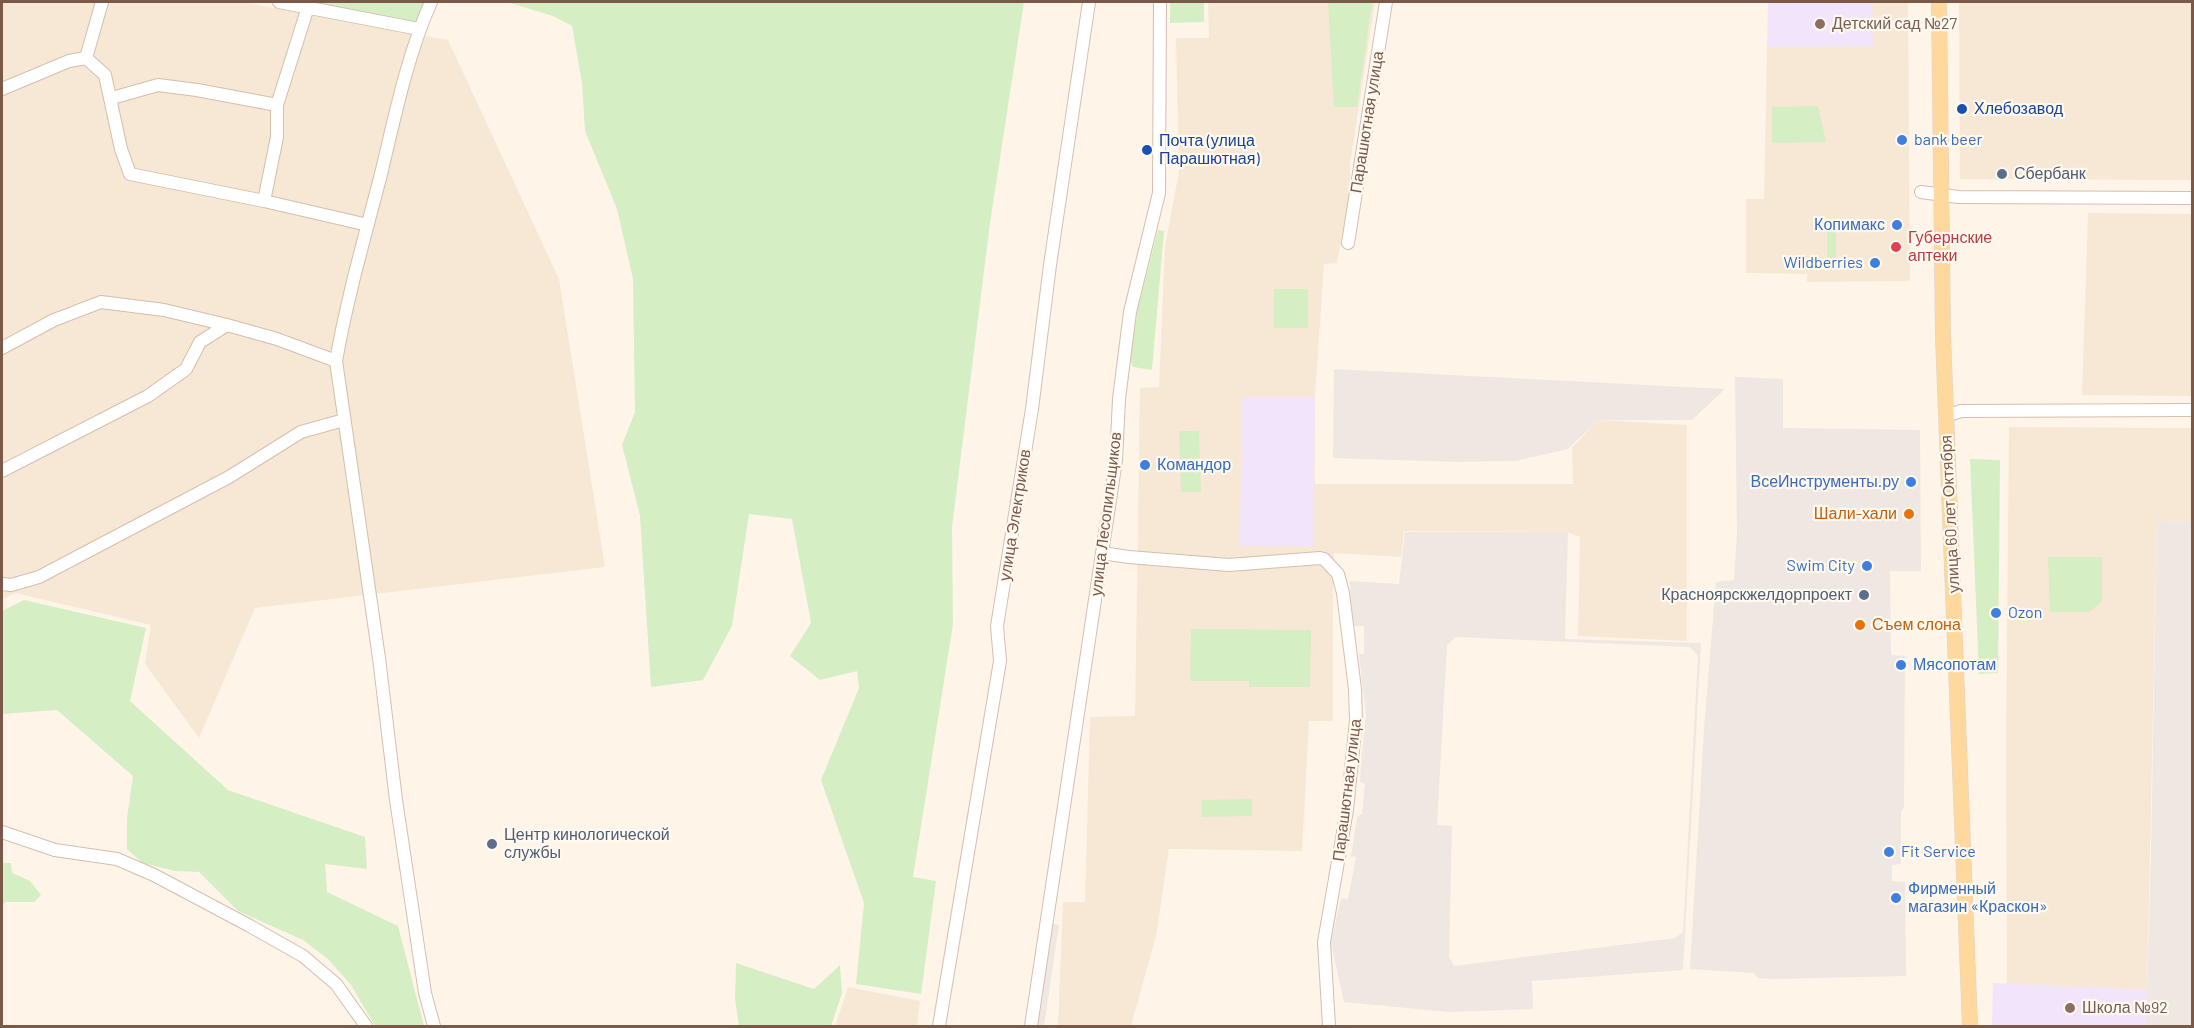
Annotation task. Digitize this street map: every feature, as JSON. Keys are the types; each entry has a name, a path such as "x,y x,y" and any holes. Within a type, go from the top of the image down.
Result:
{"main road":[{"name":"улица 60 лет Октября","path":"1939,2 1940,195 1946,416 1970,1026"}],"street":[{"path":"86,58 102,2"},
{"path":"279,2 308,7 339,7 419,28"},
{"path":"430,2 419,28 344,317 336,361 379,658 397,811 425,993 434,1026"},
{"name":"улица Электриков","path":"939,1026 1000,661 997,626 1032,410 1050,266 1089,2"},
{"name":"улица Лесопильщиков","path":"1031,1026 1116,460 1119,399 1130,312 1159,193 1160,2"},
{"name":"Парашютная улица","path":"1348,243 1386,2"},
{"path":"264,201 277,137 277,105 308,7"},
{"path":"2,88 69,61 86,58"},
{"path":"86,58 105,75 112,98 121,149 130,174 368,225"},
{"path":"112,98 158,85 277,105"},
{"path":"1921,192 1958,197 2193,198"},
{"path":"2,348 54,320 101,302 164,310 227,325 277,339 336,361"},
{"path":"2,469 148,396 186,369 200,342 227,325"},
{"path":"1946,416 1961,411 2193,410"},
{"path":"2,584 11,585 39,577 229,477 301,432 344,420"},
{"name":"Парашютная улица","path":"1102,552 1141,559 1229,565 1324,558 1338,574 1343,593 1355,689 1356,720 1355,750 1341,849 1324,942 1329,1026"},
{"path":"2,832 55,850 117,860 154,875 303,956 336,984 366,1026"}],"shaded area":[{"path":"2,2 242,2 448,40 559,279 605,567 255,608 199,738 145,664 151,625 15,593 2,600"},
{"path":"1208,2 1375,2 1350,164 1350,193 1337,263 1324,264 1315,397 1315,484 1573,484 1572,448 1598,420 1687,425 1687,641 1578,636 1580,537 1568,532 1404,531 1401,557 1334,553 1333,721 1309,721 1302,851 1169,849 1156,936 1131,1026 1058,1026 1063,902 1085,902 1090,717 1135,716 1140,388 1159,387 1165,246 1179,172 1176,38 1209,38"},
{"path":"1768,2 1908,2 1910,278 1908,281 1807,282 1807,274 1746,273 1746,199 1764,199"},
{"name":"Детский сад №27","path":"1768,2 1872,2 1873,46 1768,47"},
{"path":"1959,2 2192,2 2192,180 1960,179"},
{"path":"2088,213 2192,214 2192,396 2082,395"},
{"path":"1334,369 1725,389 1692,420 1598,420 1568,449 1515,461 1455,462 1333,458"},
{"path":"1735,377 1783,379 1783,428 1920,430 1921,571 1890,571 1891,655 1905,656 1904,807 1901,811 1901,864 1892,865 1892,881 1905,882 1906,976 1772,979 1758,978 1754,973 1690,969 1704,728 1716,582 1734,580 1737,533"},
{"path":"1242,397 1315,397 1313,546 1240,546"},
{"path":"2009,427 2191,428 2192,521 2157,522 2147,990 2007,984 2006,748"},
{"path":"2191,454 2192,454 2192,521"},
{"path":"2192,521 2192,1026 2146,1026 2157,522"},
{"path":"1405,532 1568,532 1565,639 1701,643 1683,970 1532,981 1533,1009 1449,1012 1344,1002 1331,943 1341,898 1348,899 1356,857 1351,856 1357,817 1362,814 1365,784 1360,782 1366,716 1359,654 1364,654 1364,626 1352,626 1350,581 1399,584","holes":["1456,637 1690,647 1698,656 1683,932 1675,938 1454,966 1449,957 1452,826 1437,825 1447,645"]},
{"path":"1053,924 1059,925 1044,1026 1037,1026"},
{"name":"Школа №92","path":"1993,983 2147,990 2146,1026 1992,1026"},
{"path":"848,987 920,1001 917,1026 835,1026"}],"green space":[{"path":"279,2 431,2 419,29"},
{"path":"507,2 1024,2 990,223 952,527 953,624 913,877 936,881 921,994 856,984 864,903 821,780 859,688 857,671 820,680 790,656 811,623 792,519 749,514 732,626 703,680 651,687 640,516 622,445 635,412 633,279 617,209 585,131 582,83 572,26 553,16"},
{"path":"1170,2 1204,2 1204,22 1170,23"},
{"path":"1328,2 1372,2 1357,107 1334,107"},
{"path":"1818,106 1826,142 1772,143 1772,107"},
{"path":"1827,222 1836,222 1836,268 1827,265"},
{"path":"1158,230 1164,231 1152,370 1133,367 1130,361 1138,308"},
{"path":"1274,289 1308,289 1308,328 1274,328"},
{"path":"1179,431 1199,431 1201,492 1181,492"},
{"path":"1970,459 2000,460 1998,673 1979,674"},
{"path":"2048,557 2102,557 2102,601 2089,612 2050,612"},
{"path":"24,600 146,628 130,701 228,790 365,837 367,869 325,864 327,892 398,926 424,1026 375,1026 351,985 328,959 303,940 238,911 199,872 175,871 142,863 127,849 127,818 133,776 57,710 2,714 2,611"},
{"path":"1191,629 1311,630 1310,687 1249,687 1249,681 1190,681"},
{"path":"1252,799 1252,816 1202,817 1202,800"},
{"path":"2,863 11,863 12,873 30,881 41,895 34,902 6,902 2,905"},
{"path":"736,963 814,989 840,965 842,993 831,1026 739,1026 735,999"}],"place":[{"name":"Детский сад №27","path":"1820,24"},
{"name":"Хлебозавод","path":"1962,109"},
{"name":"bank beer","path":"1902,140"},
{"name":"Почта (улица Парашютная)","path":"1147,150"},
{"name":"Сбербанк","path":"2002,174"},
{"name":"Копимакс","path":"1897,225"},
{"name":"Губернские аптеки","path":"1896,247"},
{"name":"Wildberries","path":"1875,263"},
{"name":"Командор","path":"1145,465"},
{"name":"ВсеИнструменты.ру","path":"1911,482"},
{"name":"Шали-хали","path":"1909,514"},
{"name":"Swim City","path":"1867,566"},
{"name":"Красноярскжелдорпроект","path":"1864,595"},
{"name":"Ozon","path":"1996,613"},
{"name":"Съем слона","path":"1860,625"},
{"name":"Мясопотам","path":"1901,665"},
{"name":"Центр кинологической службы","path":"492,844"},
{"name":"Fit Service","path":"1889,852"},
{"name":"Фирменный магазин «Краскон»","path":"1896,898"},
{"name":"Школа №92","path":"2070,1008"}]}
